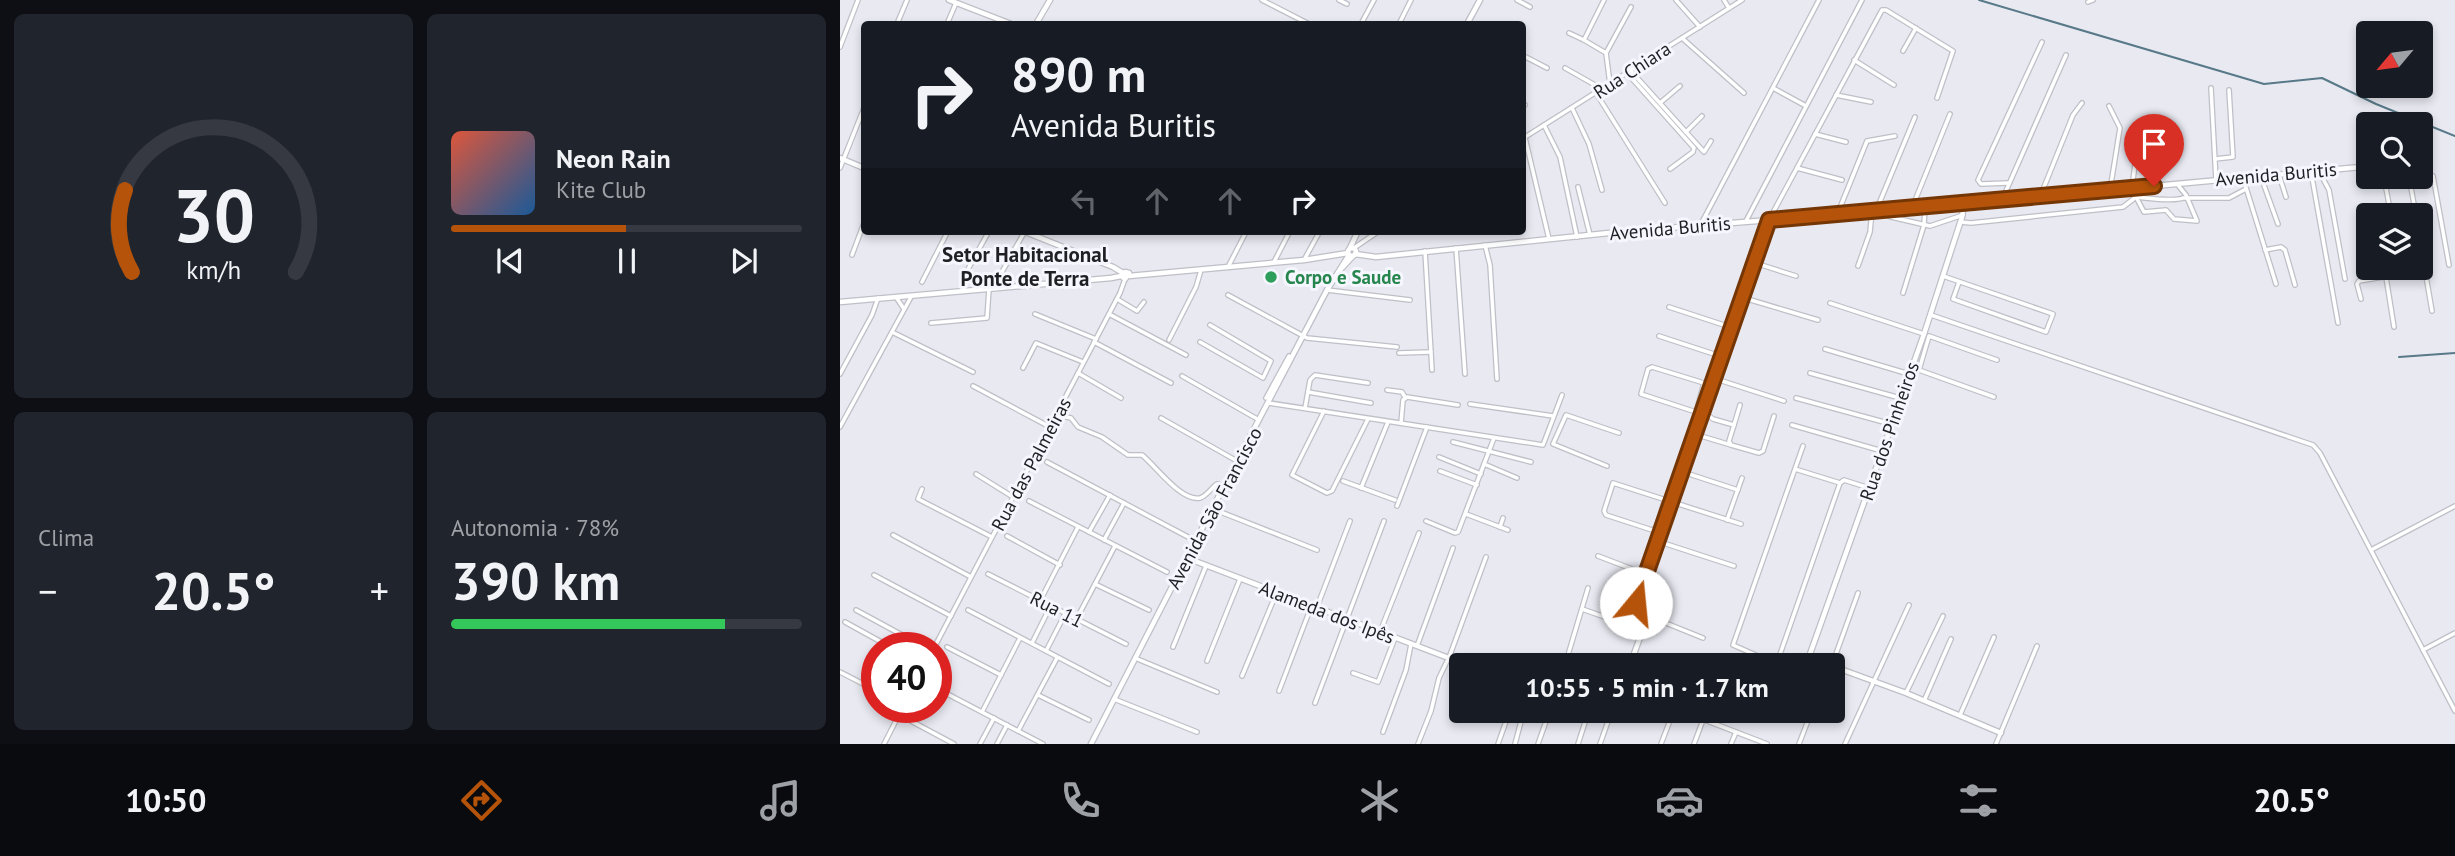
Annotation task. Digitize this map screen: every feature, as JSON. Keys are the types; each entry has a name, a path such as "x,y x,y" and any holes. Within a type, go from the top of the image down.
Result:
{"street":[{"path":"840,47 858,0"},
{"path":"898,21 906,0"},
{"path":"1038,21 1050,0"},
{"path":"1262,0 1303,21"},
{"path":"1339,0 1347,4"},
{"path":"1363,21 1374,0"},
{"path":"1400,21 1411,0"},
{"path":"1469,21 1480,0"},
{"path":"1517,0 1530,7"},
{"path":"1584,40 1604,0"},
{"path":"1676,0 1700,27"},
{"path":"1724,0 1729,8"},
{"name":"Rua Chiara","path":"1526,138 1742,0"},
{"path":"1700,226 1819,0"},
{"path":"1745,222 1862,0"},
{"path":"2088,2 2093,0"},
{"path":"948,21 953,1 1003,21"},
{"path":"1610,84 1606,52 1631,7"},
{"path":"1703,638 1646,615 1636,603 1745,298 1769,220 1882,10 1954,53 1937,98"},
{"path":"1903,51 1916,28"},
{"path":"1569,33 1606,52"},
{"path":"1682,38 1744,93"},
{"path":"2008,183 1981,184 1978,180 2042,42"},
{"path":"2002,200 2066,55"},
{"path":"1526,57 1547,68"},
{"path":"1854,60 1894,85"},
{"path":"1566,68 1602,89"},
{"path":"1629,72 1704,152 1710,141"},
{"path":"1629,72 1694,148 1693,152 1670,169"},
{"path":"1660,103 1680,86"},
{"path":"1773,88 1806,106"},
{"path":"2211,88 2216,180"},
{"path":"2215,159 2233,157 2229,90"},
{"path":"1595,93 1665,203"},
{"path":"1836,95 1871,102"},
{"path":"2040,197 2073,115 2082,103"},
{"path":"2109,106 2120,128 2110,190"},
{"path":"1572,108 1589,144 1602,190"},
{"path":"1912,208 1950,114"},
{"path":"840,168 861,115"},
{"path":"1686,132 1702,116"},
{"path":"1858,266 1875,211 1915,117"},
{"path":"1544,125 1560,157 1577,237"},
{"path":"2139,133 2129,188 2144,212 2166,210 2174,219 2197,221 2188,199 2177,184"},
{"path":"1815,134 1846,142"},
{"path":"1837,215 1867,141 1895,136"},
{"path":"1526,147 1548,237"},
{"path":"842,159 861,167"},
{"path":"1797,168 1842,180"},
{"name":"Avenida Buritis","path":"840,302 1304,260 1351,252 1376,257 1548,237 1577,237 1837,215 2356,168"},
{"path":"2319,171 2329,190 2345,279"},
{"path":"2311,172 2338,323"},
{"path":"2279,175 2286,197"},
{"path":"2433,176 2449,265"},
{"path":"2261,177 2278,224"},
{"path":"2243,178 2276,284"},
{"path":"1578,187 1590,235"},
{"path":"1961,222 2123,207 2136,197 2176,201 2229,198 2246,190"},
{"name":"Rua dos Pinheiros","path":"1812,653 1931,315 1961,222 1964,204"},
{"path":"1903,293 1924,225 1925,206"},
{"path":"1875,211 1930,226 1963,215"},
{"path":"1573,214 1585,213"},
{"path":"852,255 861,231"},
{"path":"922,282 946,235"},
{"path":"962,280 987,235"},
{"path":"999,279 1022,235"},
{"path":"1034,235 1113,267 1125,276"},
{"path":"1228,267 1244,235"},
{"path":"1274,262 1288,235"},
{"path":"1304,260 1318,235"},
{"name":"Avenida São Francisco","path":"1091,744 1116,700 1257,420 1327,290 1351,252 1357,235"},
{"path":"1351,252 1373,235"},
{"path":"1485,245 1490,265 1497,379"},
{"path":"2265,250 2281,247 2285,250 2295,285"},
{"path":"1456,248 1465,374"},
{"path":"1425,251 1432,370"},
{"path":"1755,262 1796,276"},
{"path":"1169,340 1196,287 1201,270"},
{"name":"Rua das Palmeiras","path":"942,632 1117,299 1125,276"},
{"path":"1943,276 2053,314 2046,332 1953,299 1959,282"},
{"path":"2361,299 2357,282 2367,280"},
{"path":"2387,280 2394,327"},
{"path":"2427,280 2432,311"},
{"path":"931,323 987,318 989,289"},
{"path":"1327,290 1410,300"},
{"path":"1228,295 1303,336 1397,347"},
{"path":"840,427 912,296"},
{"path":"896,297 904,309"},
{"path":"1745,298 1818,320"},
{"path":"840,374 878,299"},
{"path":"1117,299 1137,311 1143,302"},
{"path":"1830,303 1924,334"},
{"path":"1659,336 1717,355 1722,341 1727,326 1669,307"},
{"path":"1034,314 1095,341 1171,383"},
{"path":"1109,314 1186,355"},
{"path":"1931,315 2309,443 2320,453 2455,711"},
{"path":"1200,342 1263,378 1271,361 1210,325"},
{"path":"892,332 973,372"},
{"path":"1919,370 1929,336 1997,359"},
{"path":"1722,341 1728,342"},
{"path":"1023,368 1036,343 1083,362"},
{"path":"1825,349 1909,373 1919,370 1994,397"},
{"path":"1399,353 1431,352"},
{"path":"1267,370 1278,380 1289,356"},
{"path":"1652,367 1704,383 1701,400 1694,413 1647,397 1640,392 1648,369 1652,367"},
{"path":"1078,373 1121,398"},
{"path":"1810,373 1900,398"},
{"path":"1305,408 1311,378 1315,375 1368,383"},
{"path":"1182,376 1257,420"},
{"path":"1716,379 1784,401"},
{"path":"973,386 1050,427"},
{"path":"1387,390 1402,392 1405,397 1401,424"},
{"path":"1308,392 1371,403"},
{"path":"1268,400 1401,424 1543,445 1562,395"},
{"path":"1405,397 1458,405"},
{"path":"1796,398 1891,424"},
{"path":"1701,400 1707,402"},
{"path":"1470,404 1553,416"},
{"path":"1731,445 1729,441 1740,405"},
{"path":"1324,411 1292,477 1325,492 1332,491 1368,418"},
{"path":"840,412 846,416"},
{"path":"1704,412 1713,419 1734,425"},
{"path":"1056,415 1070,418 1078,427 1102,437 1128,455 1142,455 1168,481 1190,496 1203,496 1217,484 1224,486"},
{"path":"1553,444 1566,415 1619,433"},
{"path":"1701,436 1761,453 1774,416"},
{"path":"1161,418 1237,461"},
{"path":"1361,488 1388,421"},
{"path":"1792,425 1882,451"},
{"path":"1397,506 1427,427"},
{"path":"1426,521 1456,533 1466,514 1494,438"},
{"path":"1544,441 1607,467"},
{"path":"1453,442 1531,462"},
{"path":"1803,446 1733,643 1734,648 1773,663 1777,662 1840,483 1844,480 1869,488"},
{"path":"1439,457 1481,474"},
{"path":"1047,462 1188,537"},
{"path":"1484,464 1517,478"},
{"path":"1795,469 1840,483"},
{"path":"1440,471 1477,485"},
{"path":"976,474 1013,497"},
{"path":"1689,474 1738,490"},
{"path":"1727,520 1742,478"},
{"path":"1343,481 1395,500"},
{"path":"1665,499 1656,528 1652,530 1606,515 1604,511 1613,483 1672,501 1741,524"},
{"path":"922,489 918,499 992,537"},
{"path":"1089,532 1110,495"},
{"path":"1029,501 1167,572"},
{"path":"1104,540 1124,503"},
{"path":"2371,550 2455,506"},
{"path":"1213,509 1317,550"},
{"path":"1466,514 1508,530"},
{"path":"1500,527 1503,518"},
{"path":"1279,691 1350,521"},
{"path":"1315,703 1384,521"},
{"path":"1040,601 1079,527"},
{"path":"1379,633 1419,533"},
{"path":"893,535 971,578"},
{"path":"1007,536 1060,565"},
{"path":"1657,541 1734,566"},
{"path":"1076,620 1115,546"},
{"path":"1383,732 1453,548"},
{"path":"1598,556 1645,575"},
{"path":"1451,653 1486,557"},
{"name":"Alameda dos Ipês","path":"1187,558 1275,596 1449,658"},
{"path":"1172,647 1206,566"},
{"name":"Rua 11","path":"988,574 1126,644"},
{"path":"874,575 951,615"},
{"path":"1207,661 1240,579"},
{"path":"1095,584 1149,610"},
{"path":"1569,653 1588,588"},
{"path":"1836,653 1858,593"},
{"path":"1242,676 1275,596"},
{"path":"1845,744 1909,606"},
{"path":"1031,643 1050,607"},
{"path":"1582,609 1622,623"},
{"path":"856,610 897,632"},
{"path":"968,610 1108,684"},
{"path":"1046,651 1065,614"},
{"path":"1634,653 1646,615"},
{"path":"1906,694 1943,616"},
{"path":"845,622 863,632"},
{"path":"2423,650 2455,633"},
{"path":"1960,716 1994,637"},
{"path":"982,712 1020,638"},
{"path":"1353,673 1378,682 1395,638"},
{"path":"1924,701 1951,639"},
{"path":"1996,744 2037,646"},
{"path":"952,650 1000,675"},
{"path":"1018,731 1057,658"},
{"path":"1418,744 1431,711 1439,678 1449,658"},
{"path":"1136,659 1217,692"},
{"path":"1845,670 2001,733"},
{"path":"840,672 861,683"},
{"path":"1038,694 1089,720"},
{"path":"952,696 1043,744"},
{"path":"1116,700 1197,732"},
{"path":"980,744 993,718"},
{"path":"884,744 895,723"},
{"path":"915,723 954,744"},
{"path":"1498,744 1505,723"},
{"path":"1515,744 1521,723"},
{"path":"1538,744 1545,723"},
{"path":"1578,744 1585,723"},
{"path":"1600,744 1607,723"},
{"path":"1661,744 1671,723"},
{"path":"1694,744 1702,723"},
{"path":"1711,723 1767,744"},
{"path":"1799,744 1807,723"},
{"path":"997,744 1007,726"},
{"path":"1731,744 1736,732"}],"waterway":[{"path":"1979,0 2264,84 2322,78 2376,104 2455,136"},
{"path":"2399,357 2455,353"}],"place":[{"name":"Corpo e Saude","path":"1271,277"}],"district":[{"name":"Setor Habitacional Ponte de Terra","path":"1025,267"}],"route":[{"path":"1636,603 1769,220 2154,186"}]}
